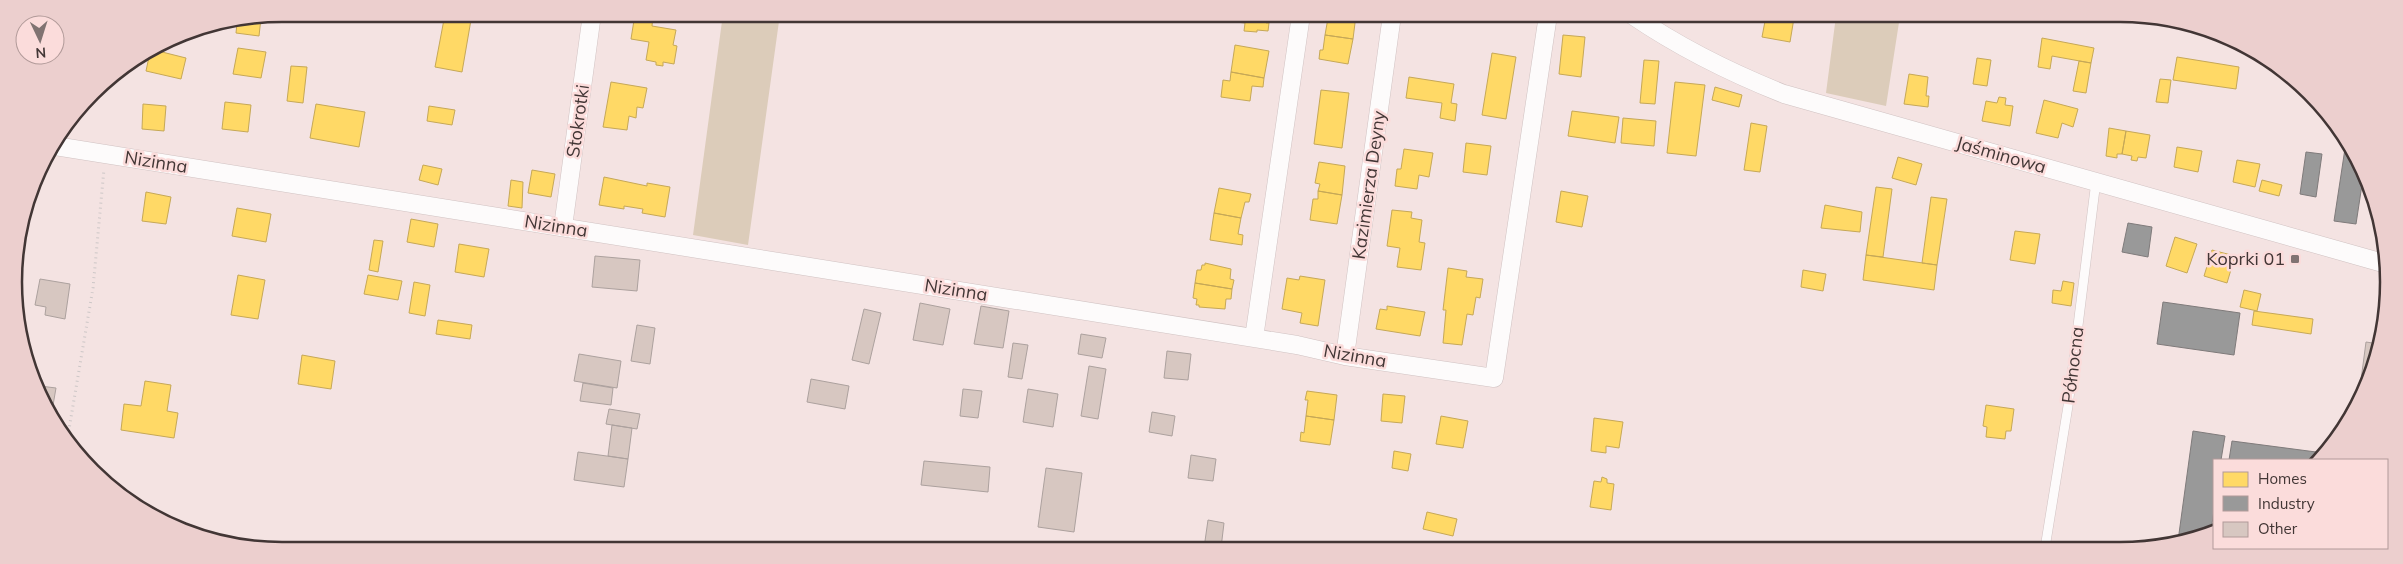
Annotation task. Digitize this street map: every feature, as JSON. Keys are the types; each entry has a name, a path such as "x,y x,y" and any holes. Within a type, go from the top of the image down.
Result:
{"street":[{"name":"Stokrotki","path":"564,227 591,22"},
{"path":"1254,338 1299,22"},
{"name":"Kazimierza Deyny","path":"1345,356 1391,22"},
{"name":"Nizinna","path":"60,147 1254,338 1345,356 1494,378 1547,22"},
{"name":"Jaśminowa","path":"1642,22 1736,75 1784,94 2380,262"}],"lane":[{"name":"Północna","path":"2046,542 2068,406 2096,181"}],"path":[{"path":"69,430 93,288 105,154"}],"shaded area":[{"path":"722,22 779,22 748,245 693,235"},
{"path":"1835,22 1899,22 1886,106 1826,93"}],"building: Homes":[{"path":"443,22 471,22 462,72 435,67"},
{"path":"634,22 652,22 652,26 676,30 673,45 677,46 674,64 663,62 663,66 656,65 656,62 646,60 649,42 631,39"},
{"path":"1236,22 1266,22 1269,23 1268,31 1244,31 1245,23"},
{"path":"1327,22 1355,22 1353,39 1325,35"},
{"path":"1765,22 1793,22 1790,42 1762,37"},
{"path":"260,24 259,36 236,33 237,26"},
{"path":"1325,35 1353,39 1348,64 1319,59 1320,50 1323,50"},
{"path":"1563,35 1585,37 1581,77 1559,74"},
{"path":"2042,38 2094,48 2091,63 2052,56 2050,69 2038,67"},
{"path":"1235,45 1269,51 1264,78 1231,72"},
{"path":"238,48 266,52 261,78 233,74"},
{"path":"162,52 186,58 181,79 146,71 148,59"},
{"path":"1492,53 1516,57 1506,119 1482,115"},
{"path":"2177,57 2239,67 2236,89 2173,80"},
{"path":"1977,58 1991,60 1987,86 1973,84"},
{"path":"1644,60 1659,61 1655,104 1640,103"},
{"path":"2079,61 2091,63 2086,93 2073,91"},
{"path":"291,66 307,67 303,103 287,101"},
{"path":"1231,72 1264,78 1263,87 1252,86 1250,101 1221,97 1223,80 1230,81"},
{"path":"1909,74 1928,77 1926,96 1929,96 1928,107 1904,104"},
{"path":"1409,77 1454,84 1451,103 1457,104 1455,121 1440,118 1442,103 1406,98"},
{"path":"2160,79 2171,80 2168,103 2156,102"},
{"path":"611,82 647,88 643,108 637,107 636,118 629,116 627,130 603,127"},
{"path":"1675,82 1705,85 1696,156 1667,153"},
{"path":"1715,87 1742,95 1739,107 1712,100"},
{"path":"1321,90 1349,93 1342,148 1314,144"},
{"path":"1999,97 2006,98 2005,105 2013,106 2010,126 1982,121 1986,101 1997,103"},
{"path":"2044,100 2078,109 2073,127 2062,123 2058,138 2036,133"},
{"path":"225,102 251,105 248,132 222,129"},
{"path":"143,104 166,106 164,131 142,129"},
{"path":"316,104 365,112 359,147 310,138"},
{"path":"429,106 455,110 452,125 427,121"},
{"path":"1572,111 1619,117 1615,143 1568,136"},
{"path":"1623,118 1656,121 1654,146 1621,143"},
{"path":"1751,123 1767,126 1760,172 1744,170"},
{"path":"2109,128 2126,131 2122,154 2117,154 2117,158 2106,156"},
{"path":"2126,131 2150,135 2146,158 2138,157 2137,161 2131,160 2132,156 2122,154"},
{"path":"1466,143 1491,146 1487,175 1463,172"},
{"path":"2177,147 2202,151 2198,172 2174,167"},
{"path":"1404,149 1433,153 1429,177 1419,175 1417,189 1395,186 1397,169 1401,169"},
{"path":"1898,157 1922,164 1916,185 1892,178"},
{"path":"2237,160 2260,164 2255,187 2233,182"},
{"path":"1319,162 1345,166 1342,195 1318,191 1320,184 1315,183"},
{"path":"423,165 442,169 438,185 419,180"},
{"path":"532,170 555,174 551,197 528,193"},
{"path":"604,177 647,186 647,183 670,187 665,217 642,213 643,209 624,206 624,209 599,205"},
{"path":"511,180 523,182 522,208 508,206"},
{"path":"2262,180 2282,185 2279,196 2259,191"},
{"path":"1876,187 1892,189 1883,257 1866,255"},
{"path":"1219,188 1251,194 1249,202 1245,202 1241,218 1214,213"},
{"path":"1318,191 1342,195 1337,224 1310,220 1313,199 1318,199"},
{"path":"1561,191 1588,196 1582,227 1556,222"},
{"path":"146,192 171,197 166,224 142,221"},
{"path":"1931,197 1947,199 1937,265 1922,263"},
{"path":"1825,205 1862,212 1860,232 1821,228"},
{"path":"237,208 271,214 266,242 232,236"},
{"path":"1392,210 1412,212 1411,218 1422,220 1419,242 1425,243 1421,270 1397,267 1400,248 1387,246"},
{"path":"1214,213 1241,218 1238,234 1243,235 1242,245 1210,240"},
{"path":"411,219 438,224 434,247 407,242"},
{"path":"2015,231 2040,234 2035,264 2010,260"},
{"path":"2175,237 2197,244 2187,273 2166,266"},
{"path":"374,240 383,241 378,272 369,270"},
{"path":"459,244 489,249 484,277 455,272"},
{"path":"2212,250 2235,256 2227,283 2204,276"},
{"path":"1866,255 1937,265 1934,290 1863,280"},
{"path":"1205,263 1231,269 1230,279 1234,280 1232,289 1195,283 1197,270 1201,270 1202,265 1205,265"},
{"path":"1448,268 1467,271 1466,277 1483,279 1480,298 1476,297 1473,315 1467,314 1462,345 1443,343 1446,310 1443,310"},
{"path":"1803,270 1826,274 1823,291 1801,287"},
{"path":"238,275 265,280 258,319 231,315"},
{"path":"368,275 402,281 398,300 364,294"},
{"path":"1300,276 1325,280 1318,326 1300,323 1302,313 1282,309 1287,278 1299,280"},
{"path":"2063,281 2074,283 2071,306 2052,303 2053,290 2061,291"},
{"path":"414,282 430,285 425,316 409,313"},
{"path":"1195,283 1232,289 1231,299 1226,299 1225,309 1199,307 1199,305 1196,305 1197,299 1193,298"},
{"path":"2244,290 2261,294 2257,311 2240,307"},
{"path":"1387,306 1425,312 1420,336 1376,329 1380,309 1387,310"},
{"path":"2254,311 2313,319 2311,334 2252,325"},
{"path":"438,320 472,325 470,339 436,334"},
{"path":"302,355 335,361 331,389 298,384"},
{"path":"145,381 171,385 167,411 178,413 174,438 121,430 124,404 141,406"},
{"path":"1307,391 1337,395 1334,420 1306,416 1308,400 1305,400"},
{"path":"1383,394 1405,396 1402,423 1381,421"},
{"path":"1986,405 2014,409 2011,431 2006,431 2005,439 1986,437 1987,427 1983,426"},
{"path":"1306,416 1334,420 1330,445 1300,441 1301,432 1304,433"},
{"path":"1441,416 1468,421 1463,448 1436,444"},
{"path":"1594,418 1623,422 1619,448 1606,446 1606,453 1591,451"},
{"path":"1394,451 1411,454 1408,471 1392,468"},
{"path":"1602,477 1607,479 1607,483 1614,484 1611,510 1590,507 1594,481 1601,482"},
{"path":"1427,512 1457,519 1453,536 1423,529"}],"building: Industry":[{"path":"2345,150 2362,185 2356,224 2334,221"},
{"path":"2306,152 2322,154 2316,197 2300,194"},
{"path":"2128,223 2152,227 2148,257 2122,252"},
{"path":"2163,302 2240,313 2234,355 2157,344"},
{"path":"2193,431 2225,436 2221,459 2213,459 2212,525 2179,535"},
{"path":"2232,441 2316,452 2310,459 2229,459"}],"building: Other":[{"path":"595,256 640,260 637,291 592,287"},
{"path":"40,279 70,284 65,319 45,315 46,307 35,305"},
{"path":"920,303 950,309 943,345 913,340"},
{"path":"981,306 1009,311 1003,348 974,344"},
{"path":"864,309 881,313 869,364 852,360"},
{"path":"637,325 655,328 650,364 631,361"},
{"path":"1081,334 1106,338 1102,358 1078,354"},
{"path":"2366,342 2373,343 2367,365 2361,380"},
{"path":"1013,343 1028,345 1022,379 1008,377"},
{"path":"1167,351 1191,354 1188,380 1164,378"},
{"path":"579,354 621,361 617,388 574,381"},
{"path":"1089,366 1106,369 1098,419 1081,416"},
{"path":"811,379 849,386 845,409 807,402"},
{"path":"583,383 613,388 611,405 580,401"},
{"path":"44,387 56,388 53,405"},
{"path":"963,389 982,391 978,418 960,416"},
{"path":"1028,389 1058,394 1053,427 1023,422"},
{"path":"609,409 640,414 637,429 606,424"},
{"path":"1152,412 1175,416 1172,436 1149,432"},
{"path":"612,425 632,428 628,459 608,456"},
{"path":"578,452 628,459 624,487 574,480"},
{"path":"1191,455 1216,459 1213,481 1188,478"},
{"path":"924,461 990,467 988,492 921,485"},
{"path":"1046,468 1082,473 1074,532 1038,527"},
{"path":"1208,520 1224,523 1222,542 1205,542"}],"place":[{"name":"Koprki 01","path":"2295,259"}]}
